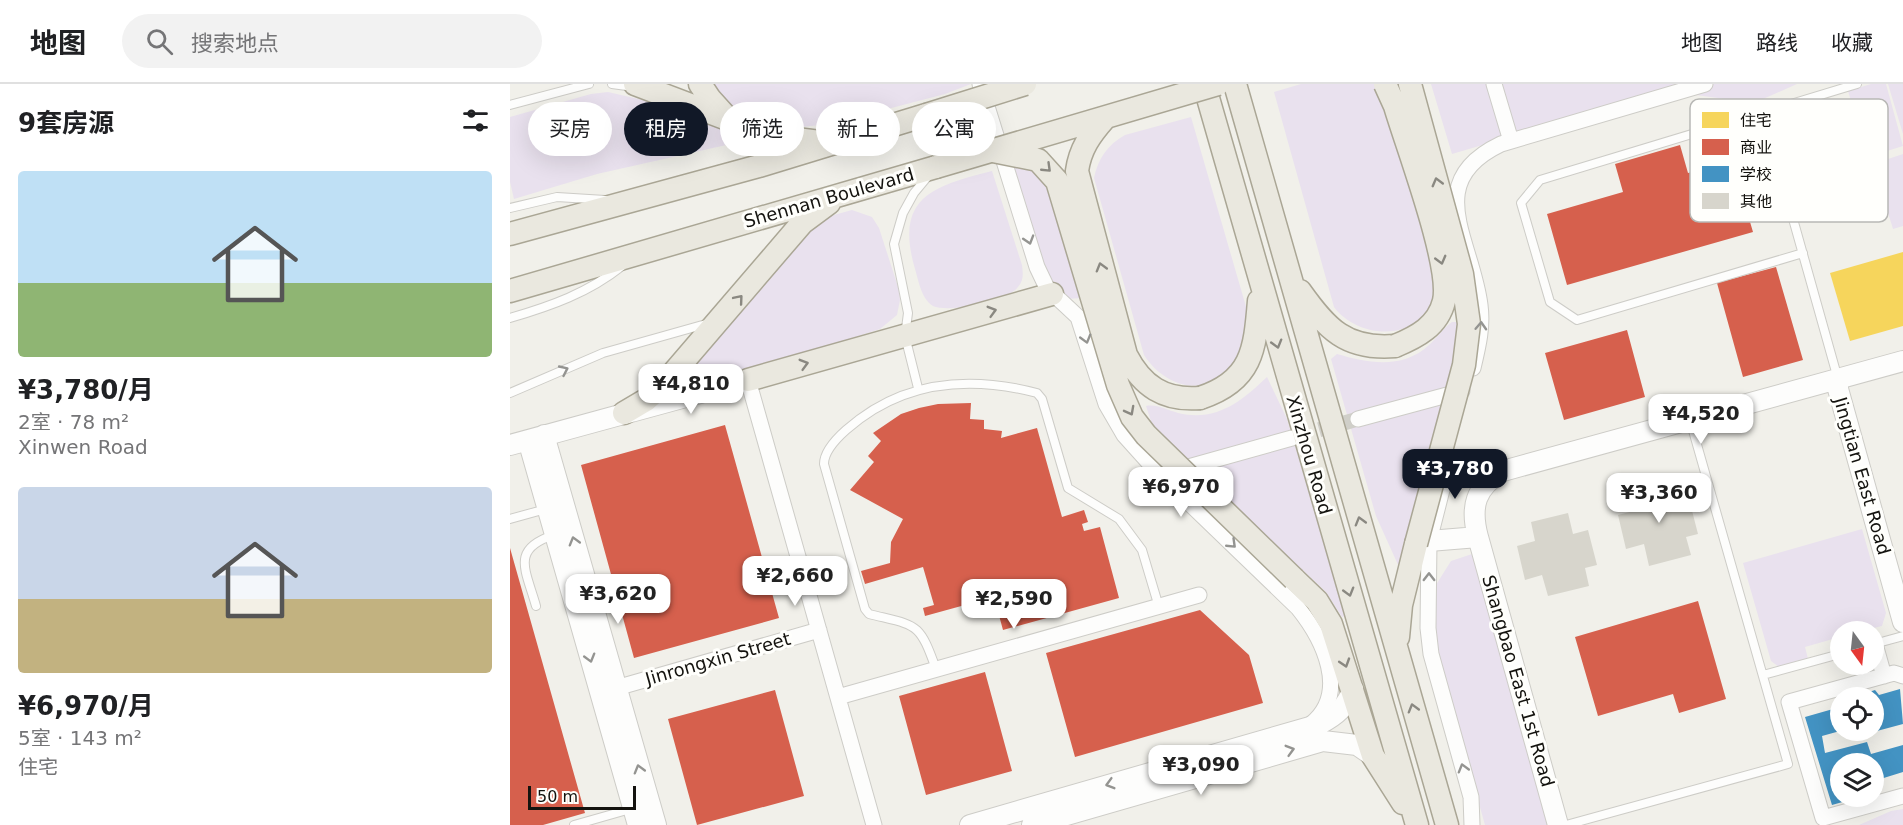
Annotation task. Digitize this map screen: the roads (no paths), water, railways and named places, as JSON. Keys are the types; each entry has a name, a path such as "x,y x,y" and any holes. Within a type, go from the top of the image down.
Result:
{"main road":[{"path":"700,84 720,110"},
{"path":"900,123 926,115 988,84"},
{"path":"974,92 1025,84"},
{"name":"Xinzhou Road","path":"1204,84 1417,825"},
{"name":"Shennan Boulevard","path":"996,150 1218,84"},
{"name":"Xinzhou Road","path":"1235,84 1447,825"},
{"path":"1291,279 1317,315 1341,336 1359,345 1395,346 1426,330 1438,317 1445,289 1440,256 1395,106 1385,84"},
{"path":"1397,653 1401,606 1422,543 1464,365 1469,324 1462,274 1410,84"},
{"path":"638,86 720,118"},
{"path":"1105,118 1088,138 1079,155 1077,171 1079,188 1126,355 1136,374 1164,396 1182,400 1200,398 1229,385 1249,360 1256,342 1261,288"},
{"path":"510,234 624,201 759,166 816,148"},
{"path":"996,152 1038,160 1058,181 1118,385 1138,426 1317,602 1331,624 1373,756 1417,825"},
{"name":"Shennan Boulevard","path":"510,291 975,156"},
{"path":"624,413 658,389 721,320 802,223 840,195"},
{"path":"748,380 1052,294"}],"street":[{"path":"1494,84 1510,141"},
{"path":"1472,825 1471,797 1431,654 1422,543 1468,389 1480,339 1481,316 1477,285 1457,212 1458,183 1468,166 1482,154 1510,141 1705,84"},
{"path":"974,92 1037,267 1052,294 1078,317 1112,415 1125,435 1160,475 1298,608 1315,631 1328,665 1331,694 1323,713 1300,730"},
{"path":"1840,385 1903,361"},
{"path":"1692,424 1903,371"},
{"path":"527,440 748,380 874,825"},
{"name":"Jingtian East Road","path":"1840,385 1903,601"},
{"name":"Jingtian East Road","path":"1840,385 1903,622"},
{"path":"1358,419 1468,389"},
{"name":"Shangbao East 1st Road","path":"1558,825 1478,537 1473,504 1478,492 1492,480 1511,478 1692,424"},
{"path":"1160,475 1292,438"},
{"path":"527,440 636,817"},
{"path":"527,440 616,688 656,825"},
{"path":"1422,543 1478,537"},
{"path":"838,697 1199,595"},
{"name":"Jinrongxin Street","path":"616,688 819,630"},
{"path":"1903,676 1900,673 1884,675 1790,702 1824,818 1903,796"},
{"path":"970,825 1300,730 1335,717 1347,705 1353,689"},
{"path":"1032,825 1323,741 1357,745 1373,756"}],"lane":[{"path":"510,105 589,84"},
{"path":"612,84 638,86"},
{"path":"1807,99 1857,84"},
{"path":"1690,134 1540,180 1521,203 1550,302 1577,320 1803,253"},
{"path":"918,388 905,336 908,313 894,244 903,213 914,193 936,167"},
{"path":"510,208 545,198 566,196 624,201"},
{"path":"1794,222 1840,385"},
{"path":"510,318 575,296 603,281 637,255"},
{"path":"510,393 603,353 721,320"},
{"path":"936,669 925,636 912,625 869,614 865,609 824,464 824,458 836,439 862,416 891,399 918,388 947,383 983,382 1037,393 1042,399 1068,488 1119,519 1142,550 1159,607"},
{"path":"1566,825 1788,764 1692,424"},
{"path":"510,519 548,508"},
{"path":"536,606 524,565 524,554 530,544 555,535"},
{"path":"1884,641 1903,636"},
{"path":"1763,675 1830,657"},
{"path":"574,825 636,817"}],"tunnel":[{"path":"1297,436 1358,419"}]}
